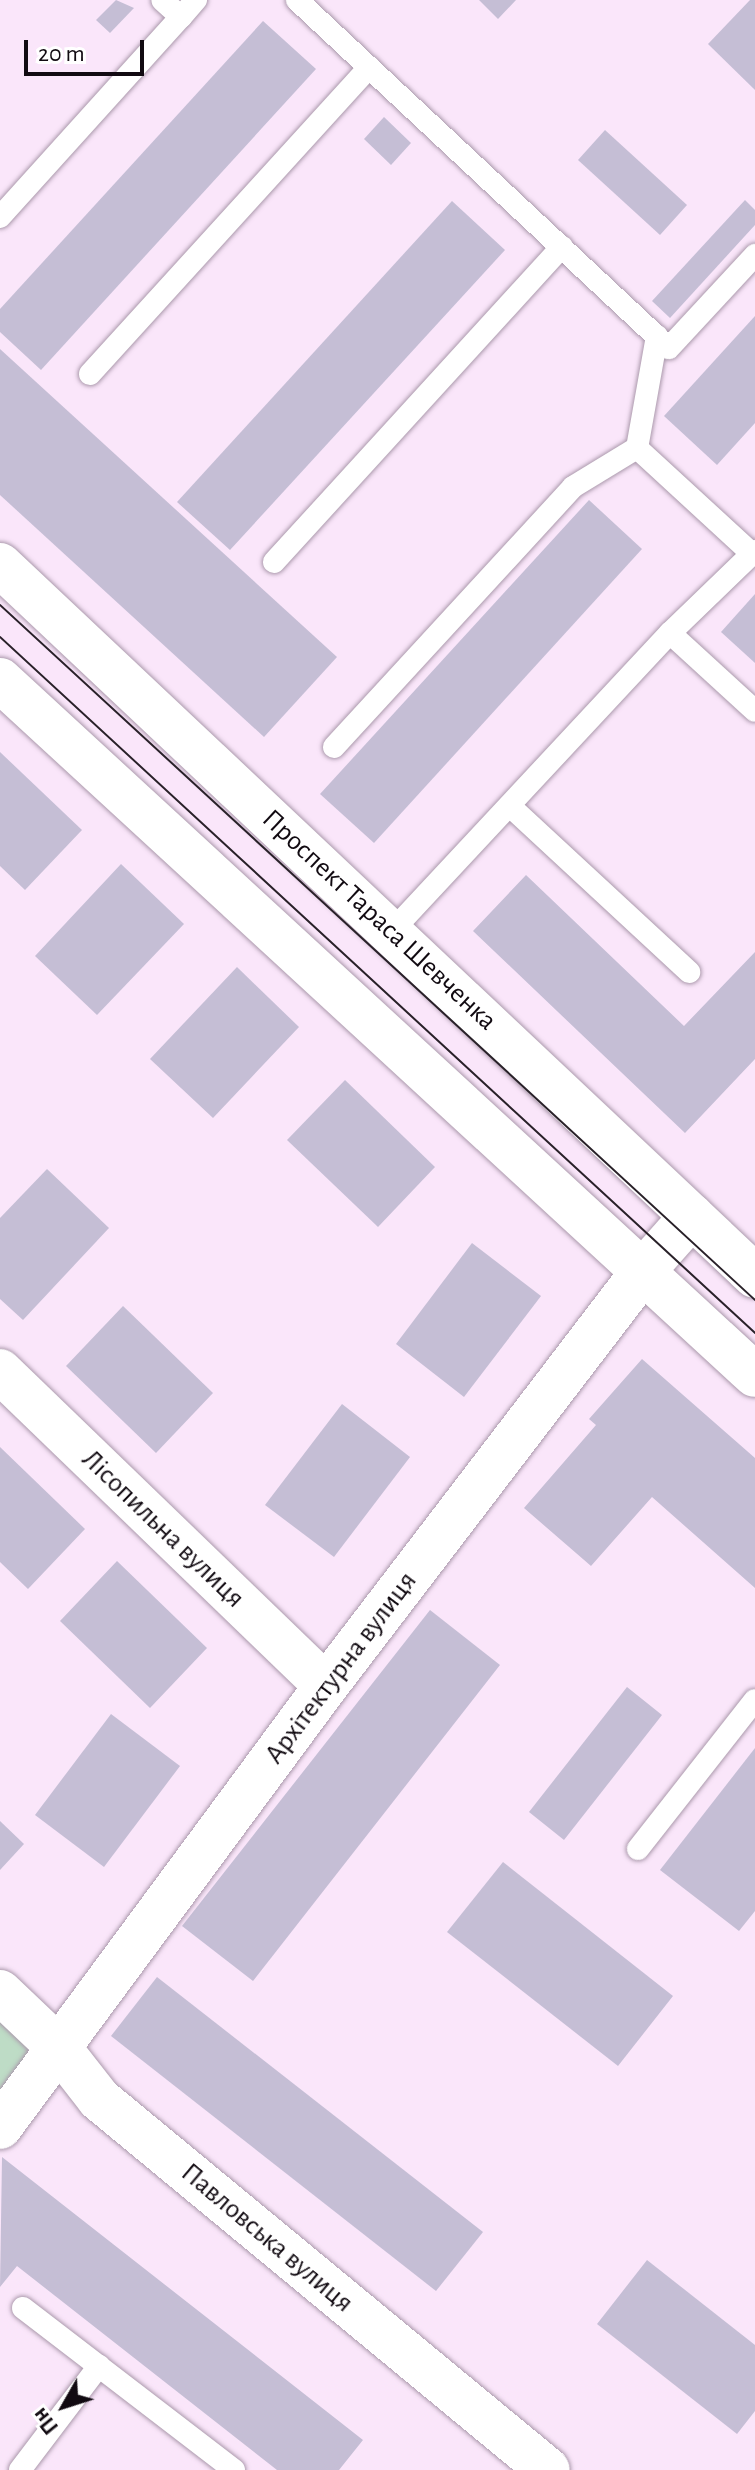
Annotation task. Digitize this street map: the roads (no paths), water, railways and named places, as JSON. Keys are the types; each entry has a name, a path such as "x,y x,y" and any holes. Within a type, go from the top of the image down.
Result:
{"street":[{"name":"Проспект Тараса Шевченка","path":"0,565 755,1276"},
{"path":"0,680 755,1375"},
{"name":"Архітектурна вулиця","path":"0,2127 326,1686 644,1270 692,1216"},
{"name":"Лісопильна вулиця","path":"0,1371 326,1686"},
{"name":"Павловська вулиця","path":"0,1992 60,2049 99,2099 548,2470"}],"lane":[{"path":"162,0 181,17"},
{"path":"0,217 196,0"},
{"path":"297,0 669,348 755,255"},
{"path":"90,374 369,67"},
{"path":"274,562 562,247"},
{"path":"334,747 573,487 637,448 657,336"},
{"path":"392,931 511,807 670,633 752,551 637,448"},
{"path":"670,633 755,711"},
{"path":"511,807 689,972"},
{"path":"638,1849 755,1700"},
{"path":"23,2308 234,2470"},
{"path":"20,2470 99,2366"}],"tram line":[{"path":"0,605 755,1300"},
{"path":"0,637 755,1333"}]}
